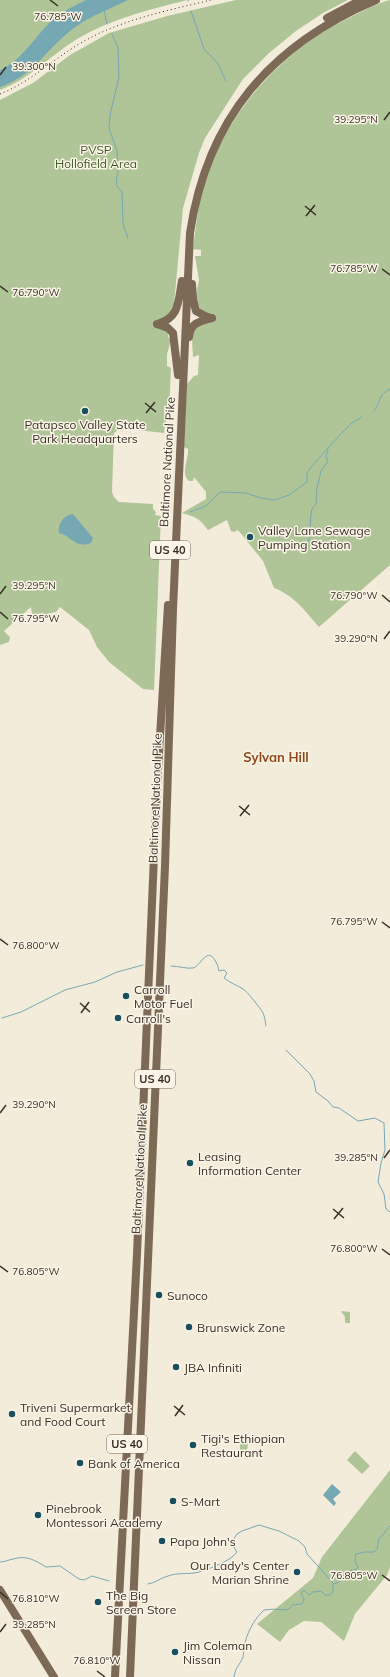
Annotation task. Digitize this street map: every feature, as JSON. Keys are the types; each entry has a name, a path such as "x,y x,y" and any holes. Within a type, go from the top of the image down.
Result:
{"main road":[{"name":"Baltimore National Pike","path":"130,1677 165,866 181,372 182,281 185,236 191,198 205,157 219,126 251,81 282,50 314,26 361,0"},
{"name":"Baltimore National Pike","path":"116,1677 137,1254 156,816 181,372 191,227 202,178 217,142 242,100 270,67 295,46 330,23 376,0"},
{"path":"181,372 188,353 190,329 195,323 212,318 200,314 194,306 192,280 188,267"},
{"path":"181,372 173,333 168,328 157,324 167,321 176,312 182,281"},
{"path":"0,1590 54,1677"}],"green space":[{"path":"0,0 187,0 128,17 98,28 62,49 19,81 0,90"},
{"name":"PVSP Hollofield Area","path":"236,0 348,0 323,13 296,31 269,53 243,79 205,138 199,153 183,208 174,304 171,310 168,337 171,340 167,354 167,366 171,368 170,392 164,433 120,428 114,433 112,492 114,497 119,502 153,504 153,509 156,512 155,515 161,516 154,690 143,689 109,662 97,647 89,630 60,607 56,612 50,613 44,620 32,614 31,607 4,631 10,637 9,642 0,645 0,100 33,83 70,55 109,33 167,16"},
{"path":"390,0 390,565 319,627 294,600 288,595 274,588 263,561 238,530 234,532 231,531 227,520 208,530 197,518 182,513 206,499 206,492 194,477 193,481 189,481 185,474 188,453 188,449 184,447 187,384 194,376 198,375 199,355 193,357 192,340 194,332 199,326 200,309 196,295 199,280 195,256 201,256 201,250 193,249 200,201 208,173 234,120 252,95 272,73 294,53 318,35 366,9"},
{"path":"341,1311 350,1312 350,1323 345,1323 345,1317"},
{"path":"242,1437 249,1438 250,1444 248,1444 247,1451 242,1452 240,1450 240,1440"},
{"path":"355,1451 370,1466 362,1474 347,1460"},
{"path":"390,1470 390,1567 387,1575 355,1614 344,1641 321,1622 304,1621 289,1630 280,1642 257,1624 313,1578 322,1557"}],"water":[{"path":"86,0 128,0 93,16 74,28 31,69 0,87 0,70 9,65 23,53 56,17"},
{"path":"73,514 93,538 91,543 77,543 59,533 59,526 62,520"},
{"path":"332,1484 341,1492 333,1499 336,1503 334,1506 323,1495"}],"waterway":[{"path":"104,10 107,24"},
{"path":"191,11 204,49 217,62 226,81"},
{"path":"112,34 118,48 119,77 110,115 109,128 117,151 118,172 116,181 117,186 122,192 123,224 128,238"},
{"path":"374,411 381,396 390,389"},
{"path":"190,512 206,506 220,492 246,493 261,498 275,500 289,495 307,482 307,473 312,466 352,423 362,417"},
{"path":"303,551 303,548 309,540 312,509 316,504 317,488 321,471 328,461 326,457 328,450"},
{"path":"171,966 193,968 204,958 210,955 217,963 219,971 224,970 227,973 224,978 245,990 251,996 262,1011 266,1026"},
{"path":"2,1018 21,1012 65,990 95,982 117,972 143,965"},
{"path":"286,1050 310,1074 314,1081 316,1092 333,1107 339,1108 358,1121 375,1118 384,1123 385,1150 378,1182 384,1194 386,1209 390,1212"},
{"path":"148,1584 172,1575 199,1572 214,1567 230,1558 237,1552 231,1543 237,1534 259,1525 279,1531 299,1541 305,1547 307,1554 334,1584 339,1582 348,1572 358,1568 355,1561 356,1554 374,1552 377,1549 379,1539 390,1526"},
{"path":"0,1562 18,1558 26,1558 34,1560 46,1567 60,1566 79,1579 84,1580 92,1576 109,1581"},
{"path":"234,1677 243,1657 245,1643 249,1632 254,1622 264,1610 286,1610 293,1605 302,1604 304,1599 301,1593 304,1590 309,1595 313,1592 321,1591 325,1595 330,1595 333,1592 333,1584"}],"railway":[{"path":"0,94 12,89 77,45 102,32 164,11 211,0"}],"place":[{"name":"Patapsco Valley State Park Headquarters","path":"85,411"},
{"name":"Valley Lane Sewage Pumping Station","path":"250,537"},
{"name":"Carroll Motor Fuel","path":"126,996"},
{"name":"Carroll's","path":"118,1018"},
{"name":"Leasing Information Center","path":"190,1163"},
{"name":"Sunoco","path":"159,1295"},
{"name":"Brunswick Zone","path":"189,1327"},
{"name":"JBA Infiniti","path":"176,1367"},
{"name":"Triveni Supermarket and Food Court","path":"12,1414"},
{"name":"Tigi's Ethiopian Restaurant","path":"193,1445"},
{"name":"Bank of America","path":"80,1463"},
{"name":"S-Mart","path":"173,1501"},
{"name":"Pinebrook Montessori Academy","path":"38,1515"},
{"name":"Papa John's","path":"162,1541"},
{"name":"Our Lady's Center Marian Shrine","path":"297,1572"},
{"name":"The Big Screen Store","path":"98,1602"},
{"name":"Jim Coleman Nissan","path":"175,1652"}],"district":[{"name":"Sylvan Hill","path":"276,757"}]}
